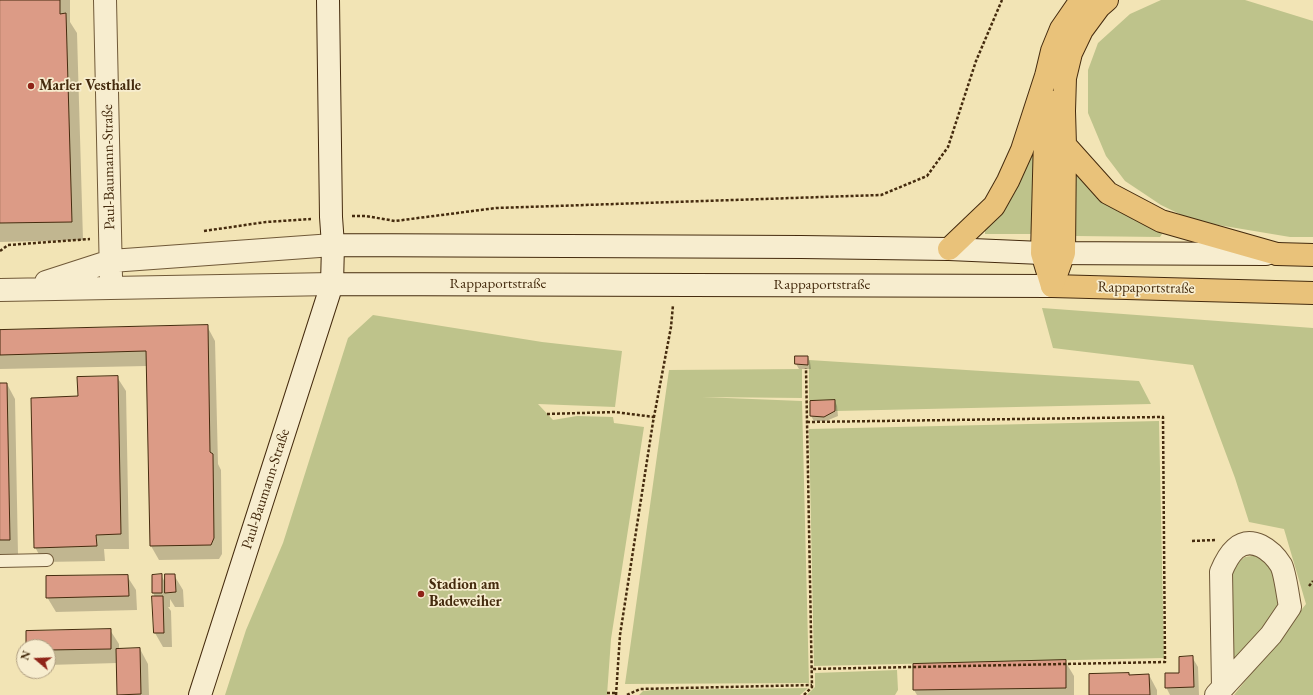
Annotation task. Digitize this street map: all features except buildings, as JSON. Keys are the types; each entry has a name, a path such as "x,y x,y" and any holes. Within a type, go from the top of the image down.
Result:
{"main road":[{"name":"Paul-Baumann-Straße","path":"105,0 112,288"},
{"name":"Paul-Baumann-Straße","path":"200,695 332,284 333,245 331,217 328,0"},
{"path":"949,249 994,206 1008,181 1022,150 1060,29 1081,0"},
{"path":"1052,286 1064,252 1065,78 1071,53 1082,30 1099,7 1107,0"},
{"path":"1046,76 1042,253 1052,286"},
{"path":"1065,146 1108,193 1161,221 1277,254"},
{"path":"24,289 111,261 333,245 793,247 949,249 1042,253 1313,255"},
{"path":"0,290 332,284"},
{"name":"Rappaportstraße","path":"332,284 1052,286 1313,292"},
{"path":"1253,542 1268,550 1281,565 1290,607 1271,635 1220,691 1221,572 1228,557 1238,546 1253,542"}],"lane":[{"path":"0,561 47,560"}],"path":[{"path":"199,232 266,222 331,217 366,216 395,221 496,208 880,195 927,176 948,147 976,61 1002,0"},
{"path":"0,251 8,245 110,238"},
{"path":"607,693 616,694 620,635 654,417 671,327"},
{"path":"804,695 812,687 806,368"},
{"path":"547,414 615,412 654,417"},
{"path":"807,422 1162,416 1165,662 811,669"},
{"path":"627,695 640,689 812,685"}],"green space":[{"path":"1161,0 1245,0 1313,21 1313,237 1290,237 1194,221 1161,205 1125,181 1106,156 1088,113 1088,70 1098,43 1130,14"},
{"path":"1032,153 1036,156 1033,233 985,234 985,230 1013,196"},
{"path":"1080,175 1110,204 1139,222 1161,231 1162,234 1160,237 1076,236 1074,233 1075,177"},
{"path":"1042,308 1313,328 1313,695 1234,695 1306,604 1284,529 1249,522 1235,478 1193,365 1053,348"},
{"name":"Stadion am Badeweiher","path":"373,315 542,342 622,351 615,407 538,404 553,420 577,416 613,417 614,423 644,427 611,639 607,695 225,695 246,630 283,543 348,338"},
{"path":"809,360 1139,381 1151,404 836,411 835,400 809,400"},
{"path":"802,369 802,398 702,397 802,401 809,683 625,684 669,370"},
{"path":"1159,421 1164,658 814,666 809,429"},
{"path":"1258,555 1268,564 1273,574 1279,597 1278,611 1231,666 1229,578 1236,564 1245,557"},
{"path":"897,670 898,690 895,695 807,695 815,687 815,673"},
{"path":"808,688 800,695 639,695 643,691 652,690"}],"place":[{"name":"Marler Vesthalle","path":"31,86"},
{"name":"Stadion am Badeweiher","path":"421,594"}]}
